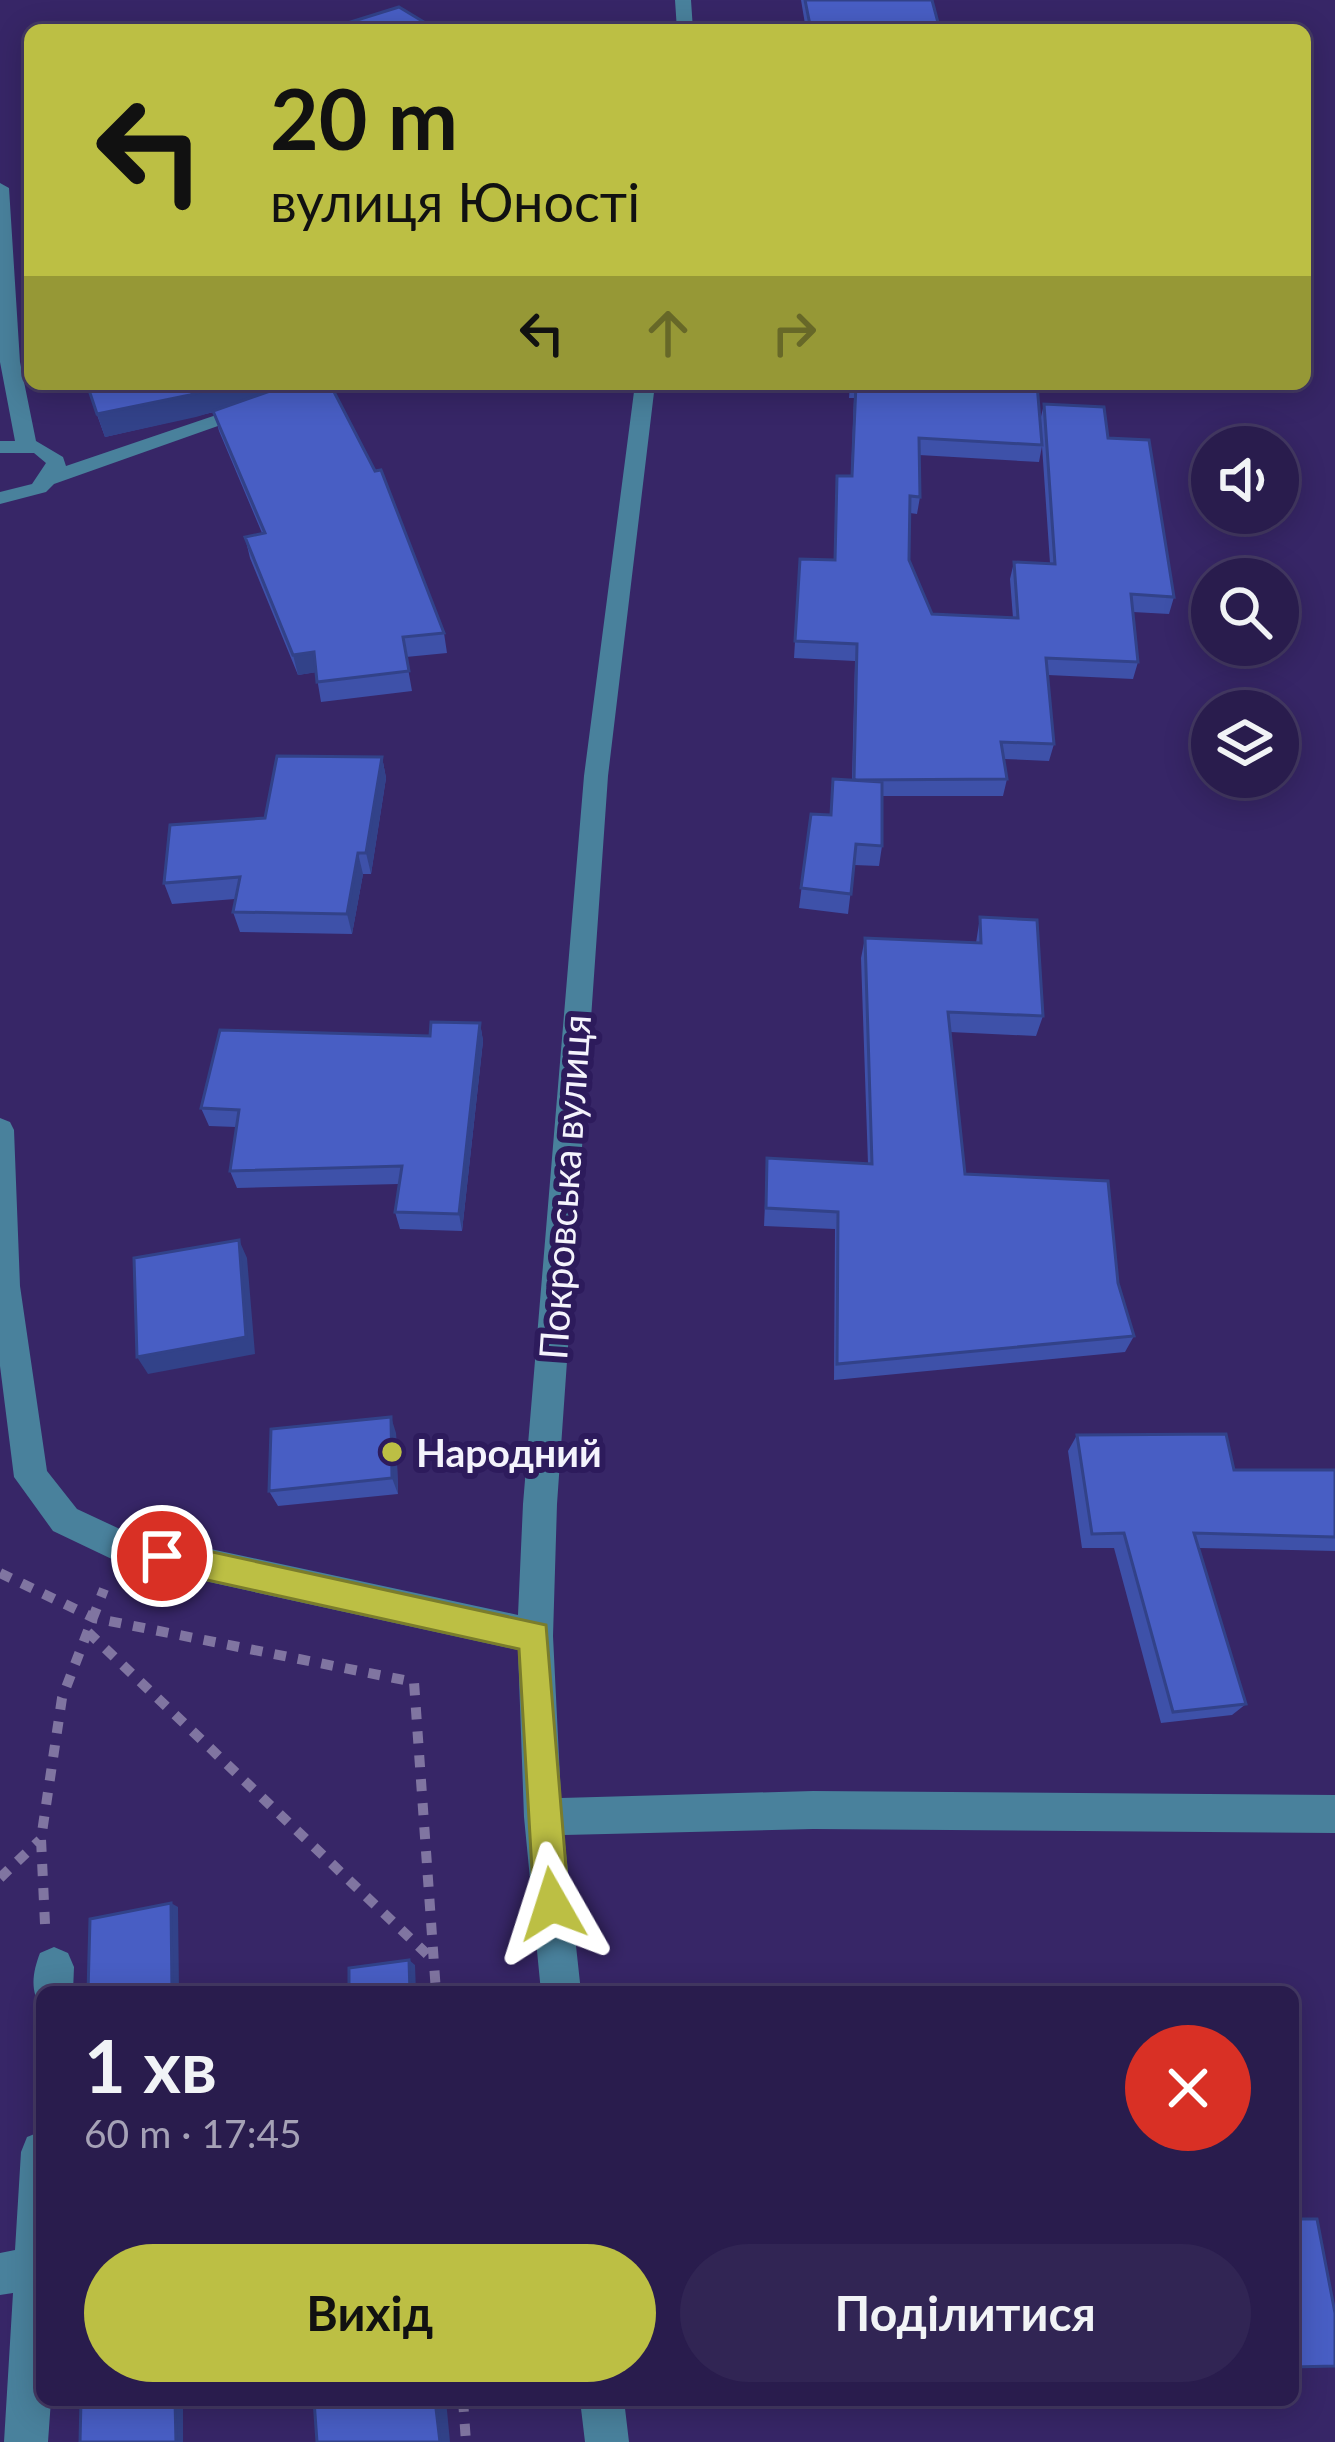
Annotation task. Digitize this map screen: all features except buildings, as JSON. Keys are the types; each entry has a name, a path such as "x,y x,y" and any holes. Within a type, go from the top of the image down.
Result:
{"street":[{"path":"0,188 10,362 26,445"},
{"path":"0,498 25,495 50,479 310,390"},
{"name":"Покровська вулиця","path":"560,1986 543,1817 535,1636 596,776 644,390"},
{"path":"0,447 40,447 56,461 50,479"},
{"path":"0,1130 2,1286 31,1477 65,1520 118,1546 535,1636"},
{"path":"543,1817 813,1810 1335,1814"},
{"path":"26,2442 17,2271 36,2181"},
{"path":"603,2406 607,2442"}],"path":[{"path":"43,1898 41,1839 62,1698 118,1546"},
{"path":"0,1573 94,1618 414,1682 436,1986"},
{"path":"88,1632 434,1960"},
{"path":"0,1878 41,1839"},
{"path":"464,2406 466,2442"}],"place":[{"name":"Народний","path":"392,1452"}],"route":[{"path":"162,1556 535,1636 552,1904"}]}
